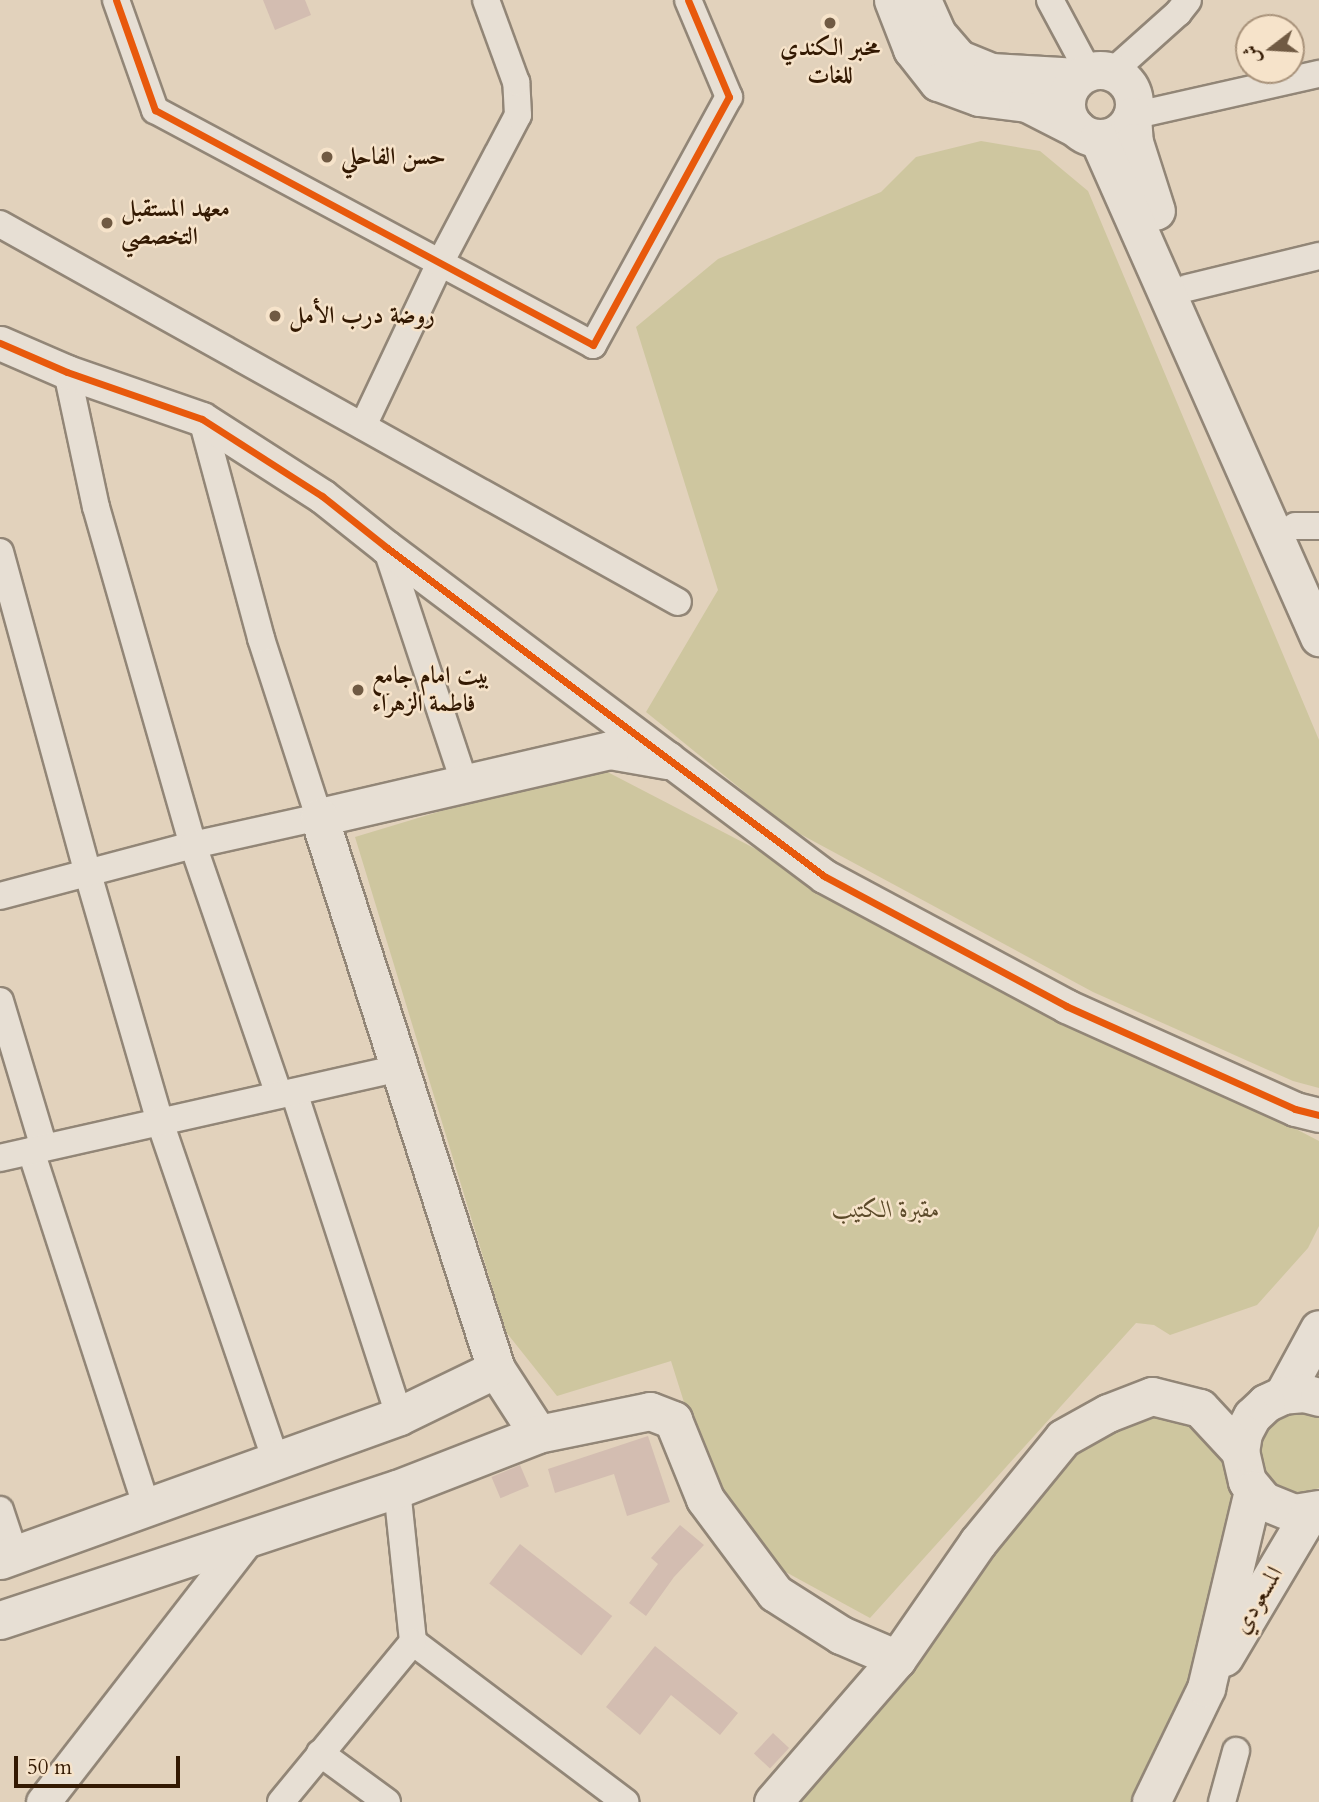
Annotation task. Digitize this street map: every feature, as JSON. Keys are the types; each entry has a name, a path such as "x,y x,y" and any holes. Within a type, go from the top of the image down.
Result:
{"main road":[{"path":"893,0 912,49 938,82 979,97 1027,103 1087,133 1119,132 1132,116"},
{"path":"922,0 937,34 959,59 991,72 1093,73 1128,85 1134,105 1134,142 1144,182 1187,288 1307,526 1319,580"},
{"path":"1093,73 1069,88 1065,102 1068,116 1087,133 1319,637"},
{"path":"538,1434 496,1369 319,817 464,781 610,750 667,760"},
{"path":"1283,1395 1319,1329"},
{"path":"8,1558 399,1416 496,1369"},
{"path":"1315,1510 1279,1509 1253,1490 1243,1472 1240,1451 1243,1433 1252,1416 1266,1403 1283,1395 1304,1393 1319,1397"},
{"path":"772,1802 897,1659 978,1542 1063,1438 1108,1413 1152,1396 1200,1408 1240,1451"},
{"path":"0,1620 397,1489 538,1434 650,1411 673,1420 705,1500 775,1593 841,1635 897,1659"},
{"path":"1151,1802 1206,1688 1253,1490"},
{"name":"المسعودي","path":"1206,1688 1315,1510"}],"street":[{"path":"116,0 155,110 593,345 729,97 688,0"},
{"path":"363,426 440,263 518,115 516,82 486,0"},
{"path":"1050,0 1093,73 1178,12 1188,0"},
{"path":"1132,116 1319,75"},
{"path":"0,224 678,602"},
{"path":"1187,288 1319,256"},
{"path":"0,343 67,372 202,419 322,496 667,760 824,876 1066,1006 1295,1109 1319,1115"},
{"path":"67,372 96,507 193,845 286,1094 399,1416"},
{"path":"0,896 193,845 319,817 261,638 202,419"},
{"path":"386,547 464,781"},
{"path":"0,552 88,874 160,1122 276,1461"},
{"path":"0,1001 37,1149 147,1507"},
{"path":"0,1158 398,1068"},
{"path":"281,1802 413,1642 397,1489"},
{"path":"0,1510 8,1558"},
{"path":"43,1802 247,1539"},
{"path":"413,1642 625,1802"},
{"path":"1222,1802 1236,1751"},
{"path":"320,1753 387,1802"}],"green space":[{"path":"981,141 1040,151 1088,191 1319,740 1319,1088 1293,1081 1093,992 789,828 646,712 718,590 636,327 718,259 881,192 916,157"},
{"name":"مقبرة الكتيب","path":"594,765 1319,1141 1319,1226 1308,1248 1257,1305 1170,1335 1154,1325 1136,1323 870,1618 771,1564 706,1472 671,1361 557,1396 506,1332 355,837"},
{"path":"1200,1408 1253,1490 1151,1802 773,1802 1108,1413"},
{"path":"1305,1412 1319,1417 1319,1488 1301,1494 1288,1492 1266,1476 1259,1451 1269,1426 1292,1413"}],"building":[{"path":"263,0 305,0 311,15 275,30"},
{"path":"648,1436 670,1502 627,1516 614,1474 555,1493 548,1469"},
{"path":"520,1465 529,1486 500,1498 491,1477"},
{"path":"680,1525 704,1545 674,1577 646,1616 629,1603 658,1564 651,1558"},
{"path":"520,1544 612,1616 581,1655 489,1583"},
{"path":"655,1646 738,1713 720,1735 671,1695 640,1735 606,1707"},
{"path":"773,1733 789,1748 770,1768 754,1753"}],"cycle path":[{"path":"116,0 155,110 593,345 729,97 688,0"},
{"path":"0,343 67,372 202,419 322,496 824,876 1066,1006 1295,1109 1319,1115"}],"place":[{"name":"مخبر الكندي للغات","path":"830,23"},
{"name":"حسن الفاحلي","path":"327,157"},
{"name":"معهد المستقبل التخصصي","path":"107,223"},
{"name":"روضة درب الأمل","path":"275,316"},
{"name":"بيت امام جامع فاطمة الزهراء","path":"358,690"}]}
